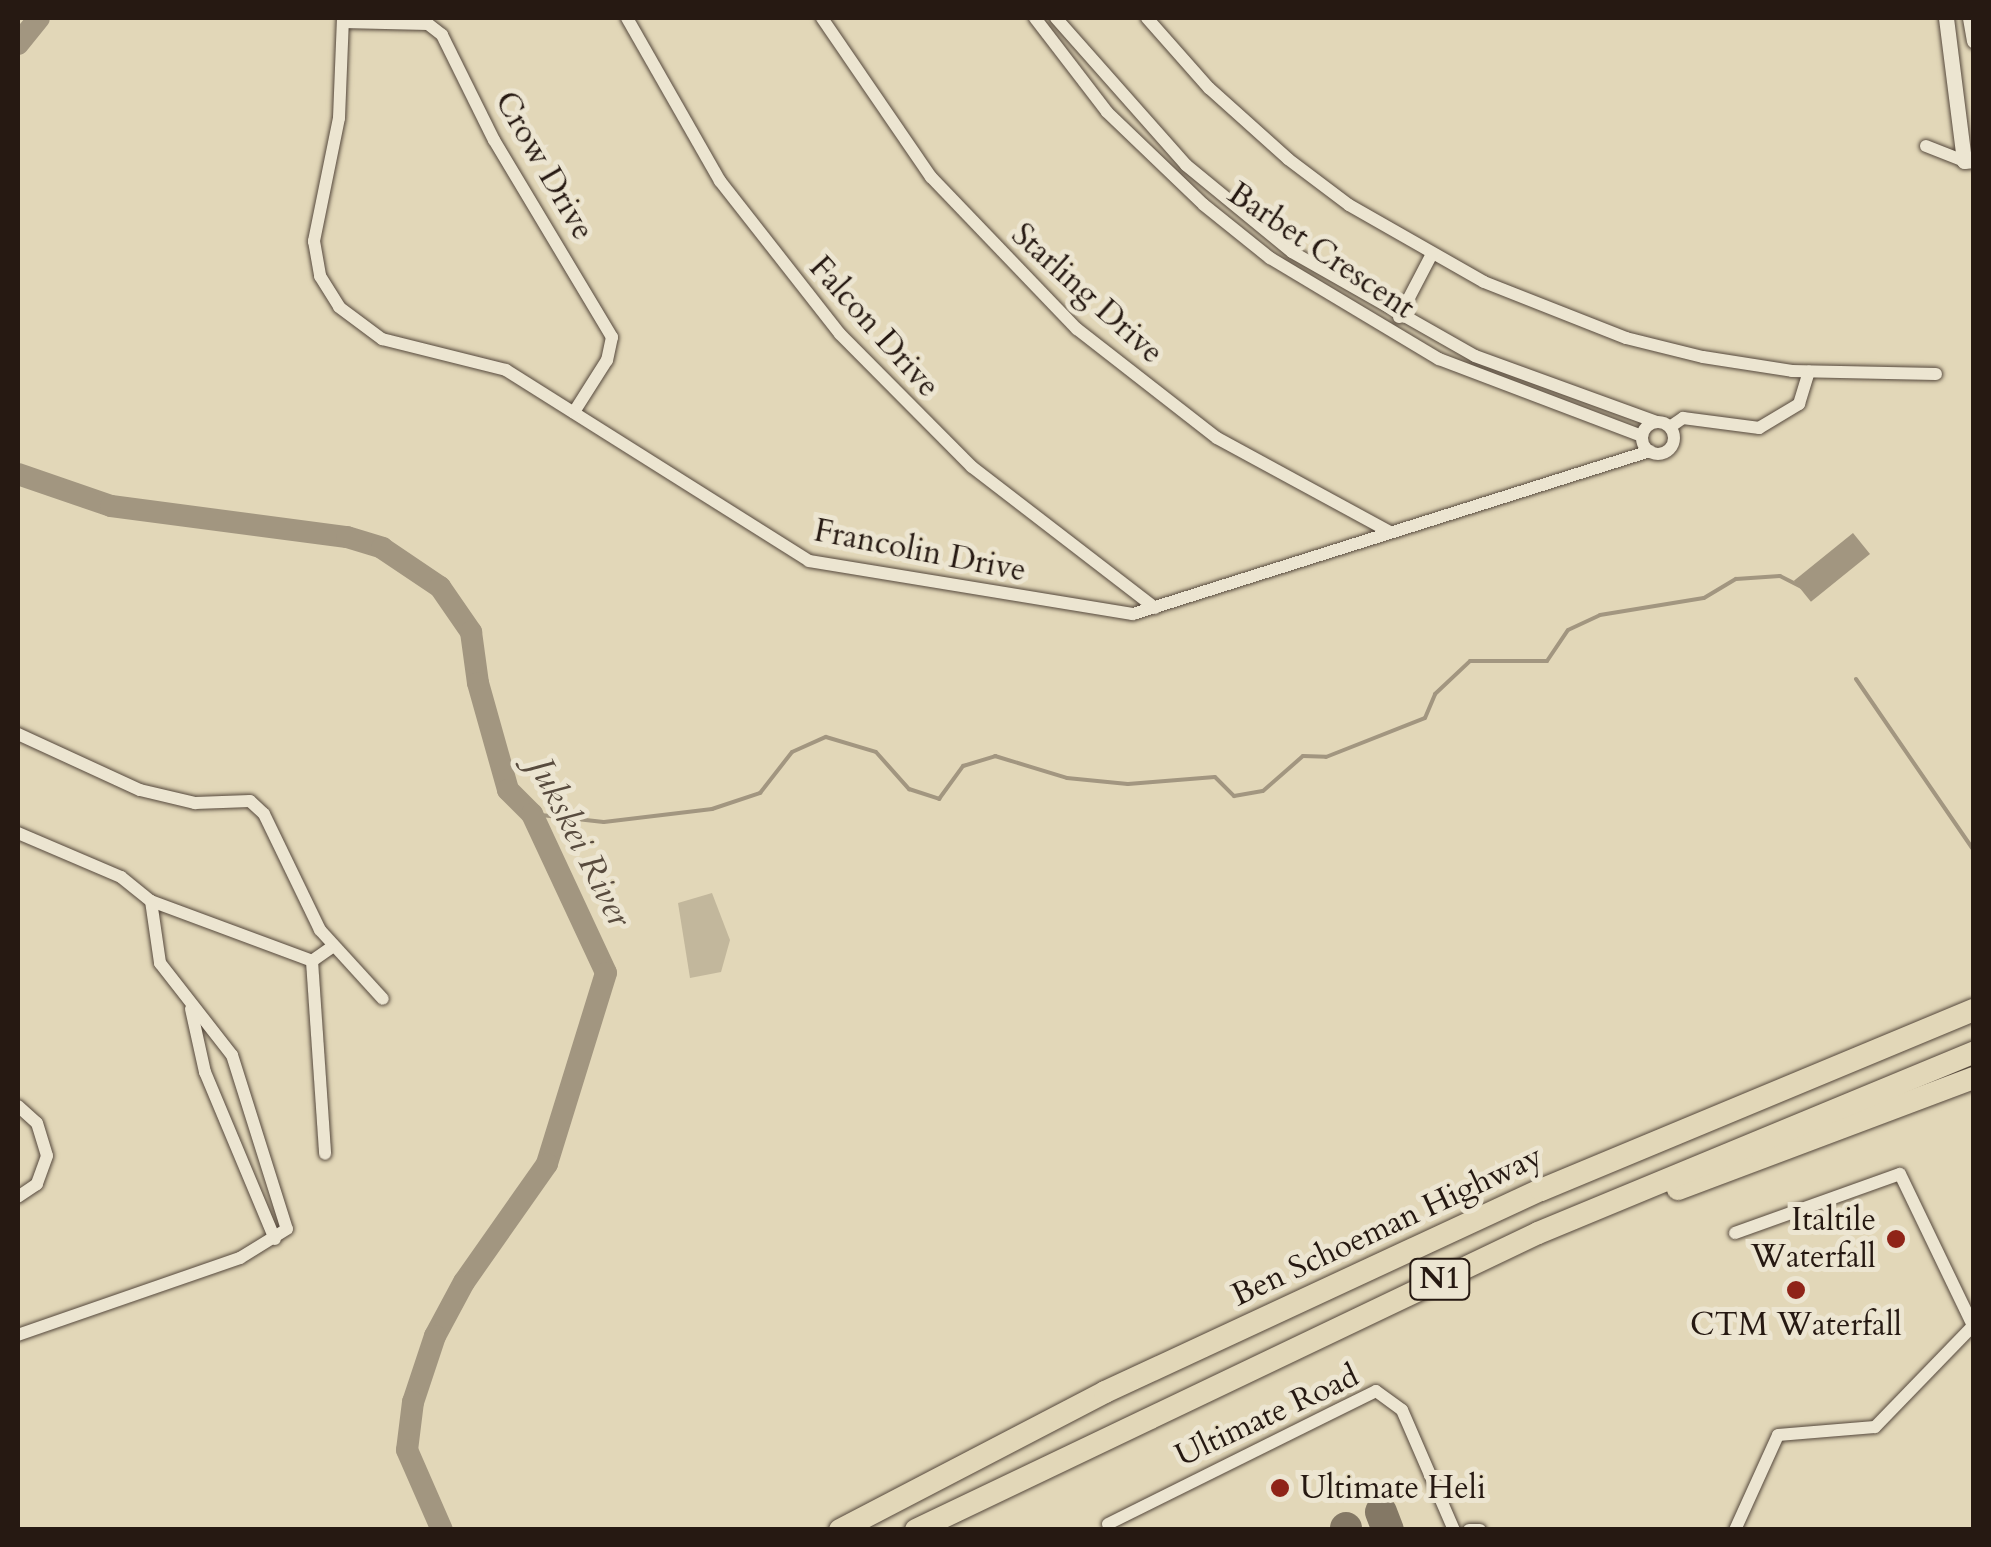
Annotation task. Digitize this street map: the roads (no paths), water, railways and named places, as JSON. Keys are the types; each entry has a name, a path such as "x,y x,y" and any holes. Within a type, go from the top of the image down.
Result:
{"highway":[{"name":"Ben Schoeman Highway","path":"840,1530 1105,1392 1524,1198 1974,1010"},
{"name":"N1","path":"916,1530 1538,1233 1974,1052"},
{"path":"1538,1233 1739,1170 1974,1078"}],"street":[{"name":"Falcon Drive","path":"627,18 720,181 840,334 972,467 1154,608"},
{"name":"Starling Drive","path":"822,18 931,177 1077,329 1217,438 1388,532"},
{"name":"Barbet Crescent","path":"1034,18 1108,112 1204,205 1356,314 1497,386 1642,436"},
{"name":"Barbet Crescent","path":"1056,18 1125,102 1218,192 1292,252 1399,317 1515,373 1663,425"},
{"path":"1147,18 1209,88 1277,150 1349,204 1432,254 1626,338 1809,372 1936,374"},
{"path":"1946,18 1967,137 1969,160 1926,146 1967,137"},
{"path":"1970,18 1974,41"},
{"name":"Francolin Drive","path":"343,20 338,118 314,241 327,290 364,330 506,370 809,561 1108,614 1154,608 1650,451"},
{"name":"Crow Drive","path":"343,20 428,24 442,35 494,140 612,337 607,360 574,412"},
{"path":"1108,112 1125,102"},
{"path":"1204,205 1218,192"},
{"path":"1399,317 1432,254"},
{"path":"1356,314 1365,297"},
{"path":"1663,425 1671,446 1650,451 1642,436 1663,425 1683,418 1759,428 1799,404 1809,372"},
{"path":"18,734 140,790 195,803 250,801 264,814 332,948 383,999"},
{"path":"18,833 122,877 151,901 312,962"},
{"path":"18,1335 240,1258 287,1229 223,1038 191,1009 160,964 151,901"},
{"path":"312,962 332,948"},
{"path":"312,962 326,1154"},
{"path":"191,1009 219,1104 276,1239"},
{"path":"219,1104 245,1095"},
{"path":"18,1106 37,1123 48,1156 37,1184 18,1197"},
{"path":"1735,1234 1900,1174 1969,1325 1874,1427 1778,1435 1735,1530"},
{"name":"Ultimate Road","path":"1108,1524 1376,1391 1402,1410 1454,1530"},
{"path":"1469,1530 1480,1530"}],"waterway":[{"name":"Jukskei River","path":"18,44 39,18"},
{"name":"Jukskei River","path":"18,474 111,506 347,537 382,548 440,587 471,632 478,683 508,790 532,814 606,973 547,1164 464,1282 435,1336 413,1402 407,1450 442,1530"},
{"path":"532,814 604,822 712,809 760,793 792,752 826,737 876,752 909,789 939,799 963,766 995,756 1067,778 1128,784 1215,777 1234,796 1263,791 1303,756 1326,757 1425,718 1435,694 1470,661 1547,661 1568,630 1600,615 1704,598 1736,579 1780,576 1805,589"},
{"path":"1856,679 1974,851"}],"place":[{"name":"Italtile Waterfall","path":"1896,1239"},
{"name":"CTM Waterfall","path":"1796,1290"},
{"name":"Ultimate Heli","path":"1280,1488"}]}
